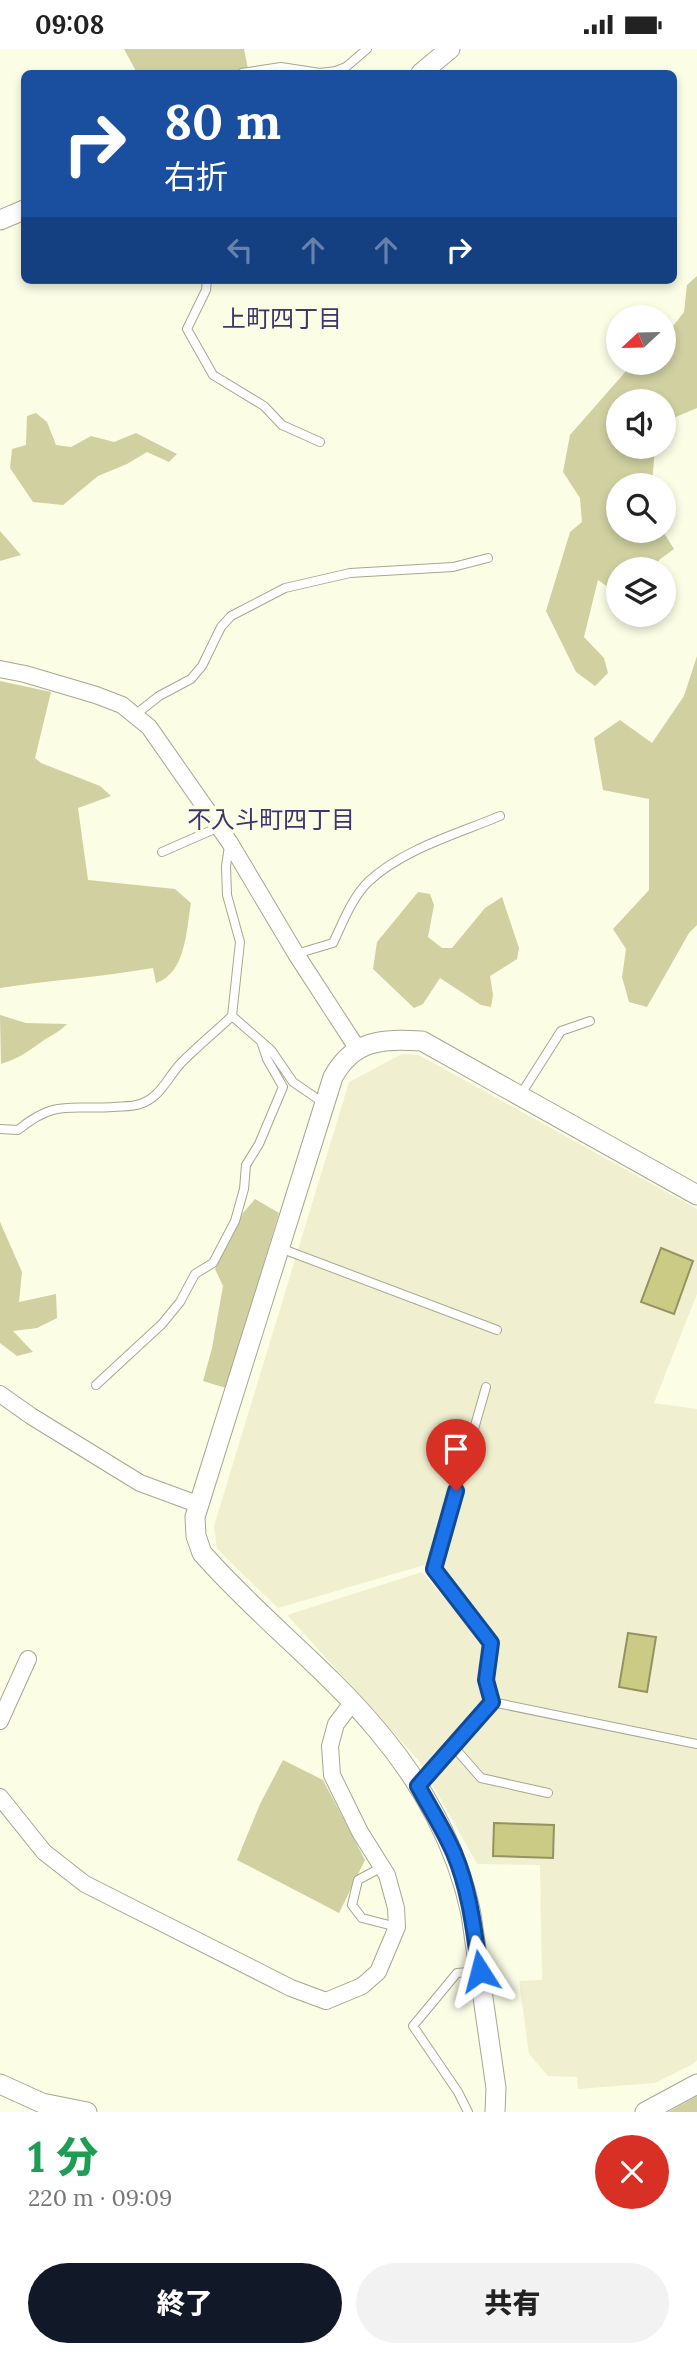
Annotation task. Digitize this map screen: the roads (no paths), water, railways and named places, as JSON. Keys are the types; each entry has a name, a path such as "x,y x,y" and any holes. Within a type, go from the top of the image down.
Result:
{"street":[{"path":"425,70 450,49"},
{"path":"0,220 21,211"},
{"path":"0,669 25,674 122,705 157,738 230,843 296,954 357,1048"},
{"path":"495,2112 496,2088 466,1889 441,1826 418,1786 379,1731 202,1553 196,1536 195,1517 333,1077 341,1063 357,1048 379,1041 422,1041 697,1195"},
{"path":"0,1394 140,1483 200,1505"},
{"path":"0,1721 28,1659"},
{"path":"0,1797 44,1852 85,1884 291,1988 326,2001 362,1986 378,1972 397,1927 396,1907 387,1875 360,1832 332,1775 330,1746 336,1724 352,1703"},
{"path":"0,2084 44,2108 88,2112"},
{"path":"645,2112 697,2084"}],"lane":[{"path":"338,70 367,49"},
{"path":"262,70 281,67 300,70"},
{"path":"206,284 187,329 213,375 264,406 282,425 320,442"},
{"path":"135,715 159,696 191,678 202,666 221,627 231,616 285,588 350,573 453,567 488,558"},
{"path":"296,954 333,943 351,905 367,883 383,870 426,847 500,816"},
{"path":"162,852 219,827"},
{"path":"0,1129 18,1130 30,1120 64,1106 94,1108 138,1105 151,1100 179,1065 232,1016 240,942 227,895 226,866 230,843"},
{"path":"232,1016 271,1049 293,1082 325,1104"},
{"path":"519,1097 561,1031 590,1021"},
{"path":"96,1385 162,1324 180,1302 195,1274 213,1263 235,1221 244,1189 246,1165 259,1144 283,1087 267,1059 261,1041"},
{"path":"279,1247 497,1330"},
{"path":"486,1387 434,1569 491,1643 486,1680 492,1702"},
{"path":"492,1702 697,1744"},
{"path":"418,1786 492,1702"},
{"path":"453,1747 481,1778 548,1793"},
{"path":"383,1867 358,1880 352,1905 362,1918 397,1927"},
{"path":"468,2112 458,2091 413,2026 457,1973 480,1971"}],"district":[{"name":"上町四丁目","path":"282,318"},
{"name":"不入斗町四丁目","path":"271,819"}]}
